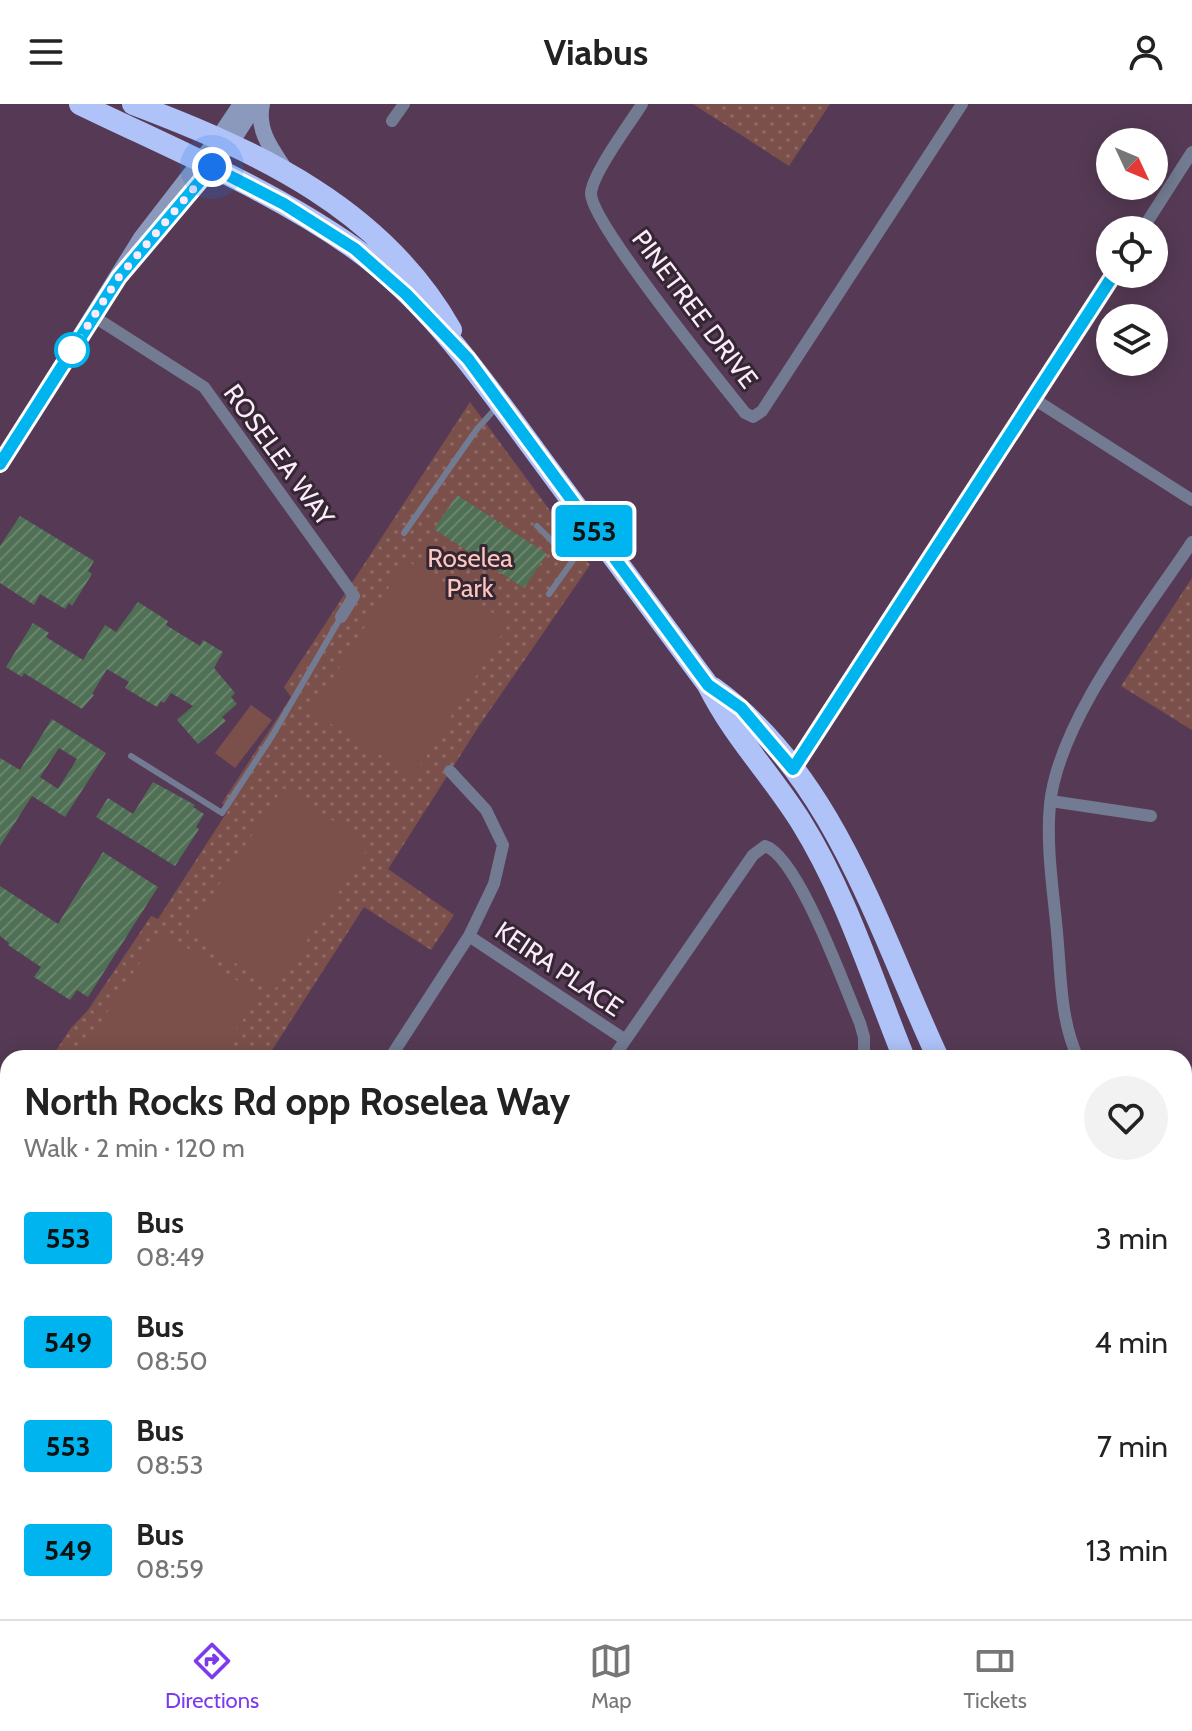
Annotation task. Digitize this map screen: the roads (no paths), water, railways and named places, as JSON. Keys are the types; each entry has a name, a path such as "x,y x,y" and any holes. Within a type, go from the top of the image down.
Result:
{"highway":[{"path":"80,104 284,204 355,249 406,294 468,359 708,685 726,720 801,822 840,899 901,1050"},
{"path":"133,104 225,140 315,189 385,244 432,296 468,359"},
{"path":"708,685 741,708 818,804 847,856 934,1050"},
{"path":"793,769 788,784 797,800 801,822"}],"street":[{"path":"225,140 241,104"},
{"path":"0,464 141,238 259,104"},
{"path":"259,104 262,130 286,172"},
{"path":"392,121 404,104"},
{"name":"PINETREE DRIVE","path":"642,104 593,182 593,205 640,277 745,413 753,417 762,411 962,104"},
{"path":"1151,216 1192,152"},
{"path":"793,769 1105,288"},
{"name":"ROSELEA WAY","path":"93,316 204,387 354,596 341,617"},
{"path":"1034,399 1192,500"},
{"path":"1075,1050 1066,1021 1048,835 1057,770 1090,695 1192,542"},
{"path":"395,1050 469,936 494,884 503,845 486,810 450,771"},
{"path":"1051,801 1151,816"},
{"path":"618,1050 753,855 765,846 772,849 787,866 820,928 860,1023 864,1050"},
{"name":"KEIRA PLACE","path":"469,936 624,1039"}],"lane":[{"path":"404,533 500,401"},
{"path":"537,526 571,560"},
{"path":"549,594 571,560 584,549 594,530"},
{"path":"131,756 222,813 272,736 341,617"}],"park label":[{"name":"Roselea Park","path":"470,573"}]}
